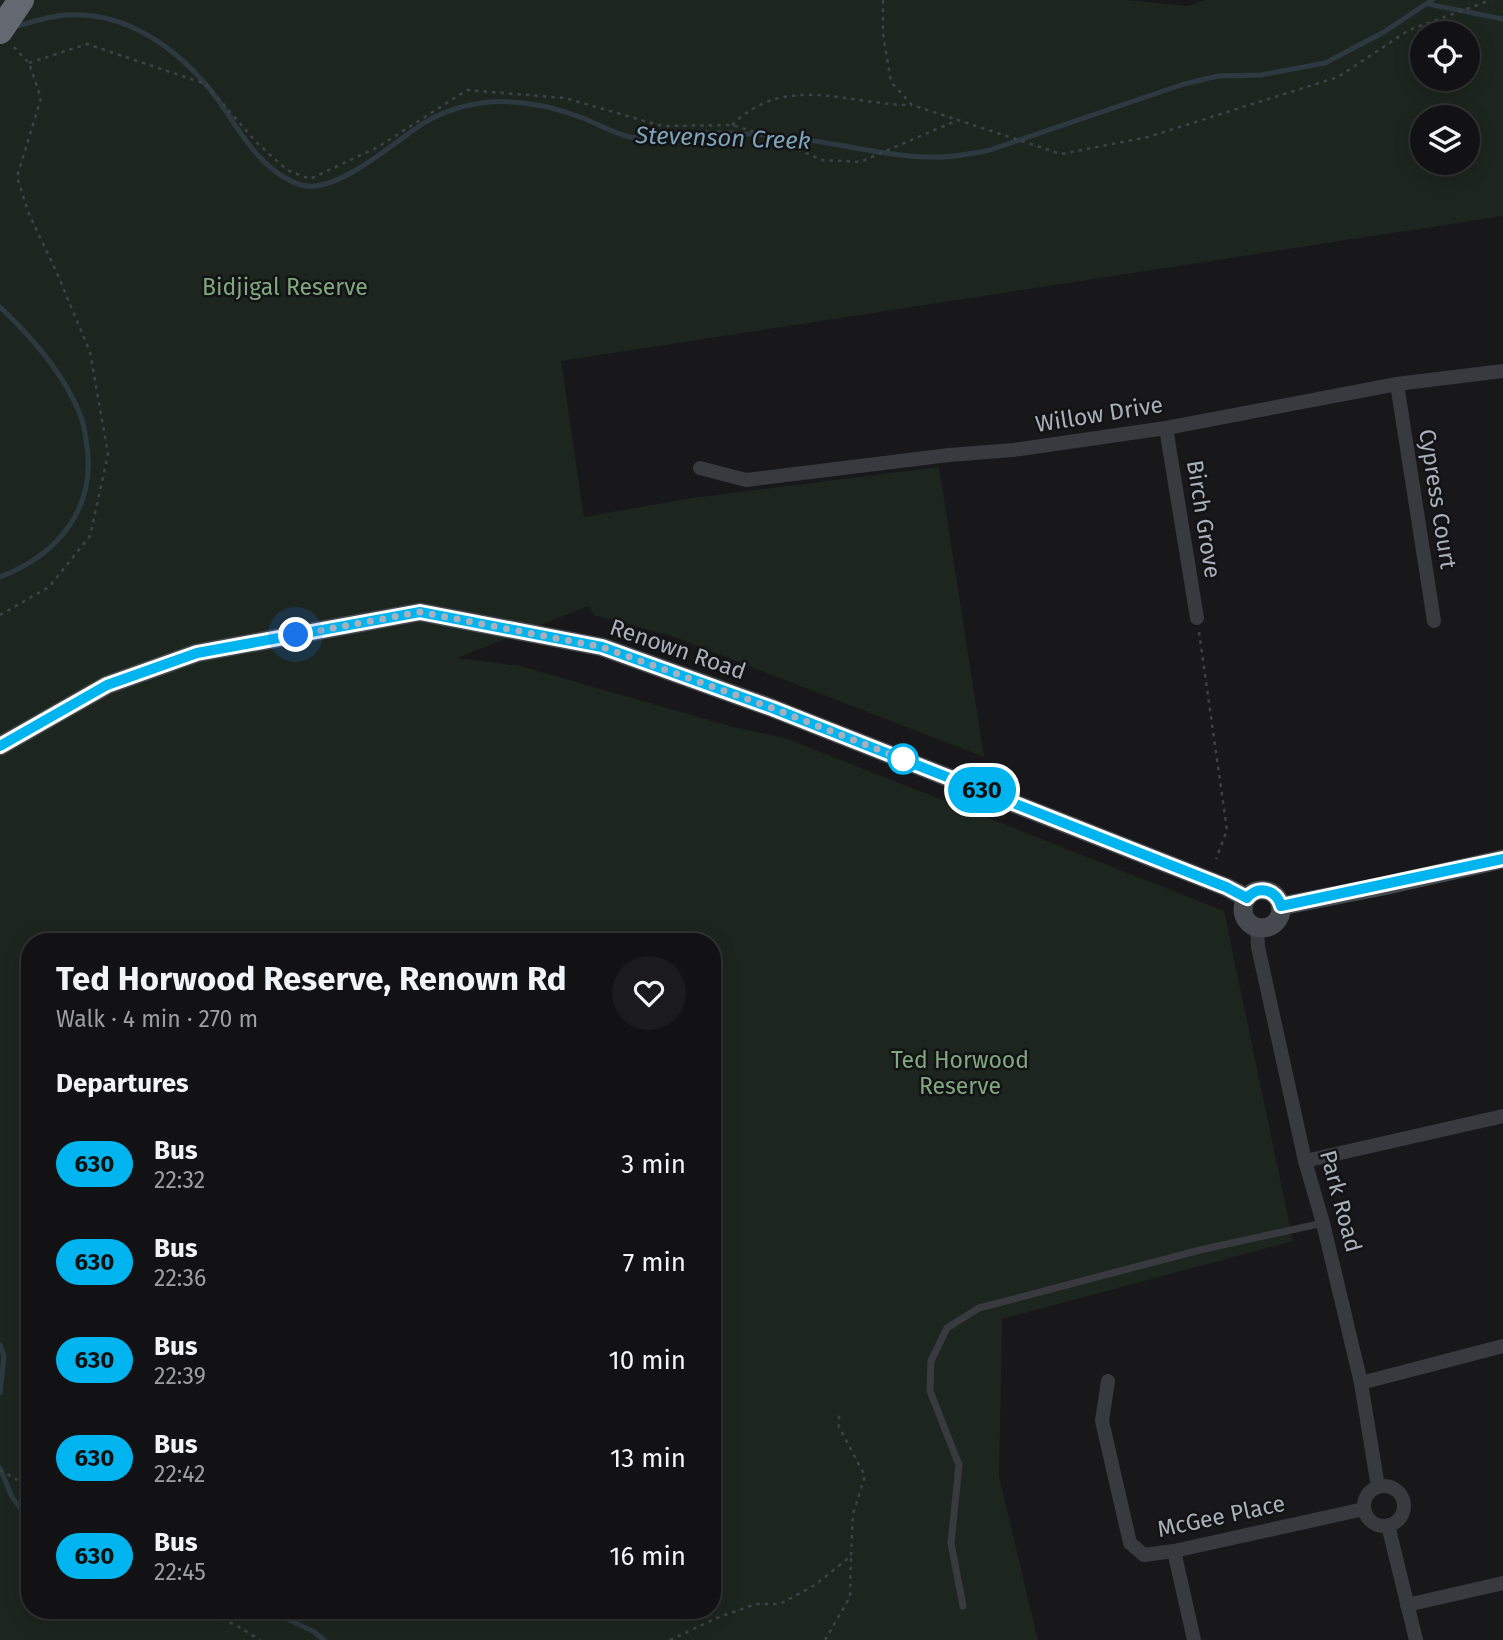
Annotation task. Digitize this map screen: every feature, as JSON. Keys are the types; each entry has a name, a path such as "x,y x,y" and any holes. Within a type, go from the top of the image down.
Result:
{"highway":[{"path":"4,36 21,0"}],"main road":[{"name":"Renown Road","path":"0,746 107,685 197,653 420,612 602,647 772,708 1226,887 1247,898"},
{"path":"1281,906 1503,859"},
{"path":"1256,891 1269,891 1279,900 1281,912 1274,923 1257,927 1247,921 1243,909 1247,898 1256,891"}],"street":[{"name":"Willow Drive","path":"700,468 746,480 949,455 1013,450 1166,428 1397,384 1503,371"},
{"name":"Cypress Court","path":"1397,384 1434,621"},
{"name":"Birch Grove","path":"1166,428 1197,618"},
{"name":"Park Road","path":"1257,927 1258,947 1305,1161 1323,1223 1361,1383 1378,1487"},
{"path":"1305,1161 1503,1116"},
{"path":"1361,1383 1503,1346"},
{"name":"McGee Place","path":"1108,1381 1102,1421 1130,1543 1144,1555 1174,1551 1364,1509"},
{"path":"1378,1487 1396,1490 1403,1501 1402,1513 1395,1523 1388,1525 1370,1521 1364,1509 1368,1493 1378,1487"},
{"path":"1388,1525 1416,1640"},
{"path":"1174,1551 1194,1640"},
{"path":"1407,1605 1503,1583"}],"lane":[{"path":"963,1606 951,1543 958,1465 930,1391 931,1362 947,1328 979,1308 1199,1250 1323,1223"}],"path":[{"path":"883,0 883,34 891,82 912,105"},
{"path":"732,125 745,113 784,96 821,94 892,105 912,105 1061,154 1148,137 1338,77 1409,30 1491,0"},
{"path":"0,615 49,586 90,536 108,454 90,352 29,214 17,177 41,98 29,63 4,36"},
{"path":"29,63 87,44 206,84 256,142 287,170 310,178 378,147 467,90 565,97 662,126 732,125 765,135 822,160 860,162 958,120"},
{"path":"1197,618 1227,830 1216,859"},
{"path":"825,1640 850,1597 853,1514 865,1476 839,1427 839,1413"},
{"path":"0,1471 21,1484"},
{"path":"721,1616 756,1604 780,1604 815,1585 850,1556"},
{"path":"221,1619 260,1640"},
{"path":"670,1640 715,1619"}],"green space":[{"path":"0,0 1126,0 1188,6 1206,0 1503,0 1503,216 561,361 584,517 692,498 939,467 984,757 672,636 594,615 588,606 457,658 520,666 733,727 785,738 1224,911 1293,1241 1002,1319 999,1477 1038,1640 0,1640"}],"waterway":[{"name":"Stevenson Creek","path":"13,27 66,15 114,20 137,29 158,41 195,73 248,144 277,173 301,185 315,186 348,175 440,115 464,106 490,102 547,107 623,135 639,138 735,133 786,137 910,156 968,154 990,150 1184,84 1218,76 1261,75 1325,63 1384,32 1432,0"},
{"path":"1428,4 1503,19"},
{"path":"0,307 35,343 65,384 82,420 88,464 86,486 70,525 57,541 40,555 0,577"},
{"path":"0,1345 4,1356 0,1393"},
{"path":"0,1468 12,1497 21,1509"},
{"path":"287,1619 313,1631 324,1640"}],"bus line":[{"name":"630","path":"0,746 107,685 197,653 420,612 602,647 772,708 1226,887 1247,898 1256,891 1269,891 1275,894 1281,906 1503,859"}],"route":[{"path":"296,635 420,612 602,647 772,708 915,764 903,759"}],"park label":[{"name":"Bidjigal Reserve","path":"285,287"},
{"name":"Ted Horwood Reserve","path":"960,1073"}]}
